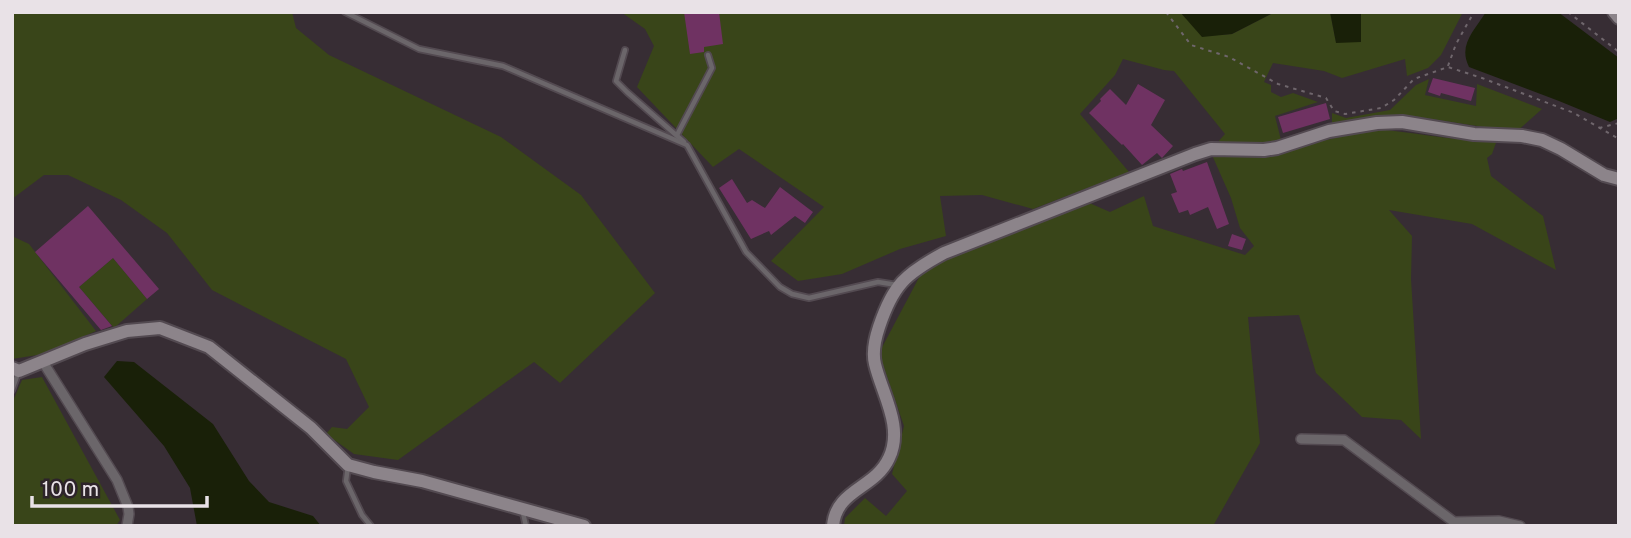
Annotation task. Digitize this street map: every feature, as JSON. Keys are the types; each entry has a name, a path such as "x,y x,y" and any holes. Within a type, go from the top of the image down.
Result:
{"street":[{"path":"1614,12 1619,18"},
{"path":"833,526 841,502 875,477 889,458 894,442 893,420 874,362 874,345 887,304 898,285 918,267 944,253 1195,154 1212,149 1278,148 1329,131 1377,123 1402,122 1474,134 1521,136 1542,140 1604,175 1619,179"},
{"path":"16,369 128,331 160,328 209,347 311,428 348,465 422,481 584,526"},
{"path":"43,362 117,480 128,507 127,526"},
{"path":"1301,439 1344,440 1454,522 1499,521 1520,526"}],"lane":[{"path":"345,12 419,49 503,66 687,145"},
{"path":"625,50 616,80 687,145 746,251 780,287 792,294 809,298 878,282 898,285"},
{"path":"677,135 712,68 708,55"},
{"path":"12,390 16,369"},
{"path":"348,465 346,481 371,526"},
{"path":"522,508 526,526"}],"path":[{"path":"1166,12 1191,45 1229,57 1278,84 1326,98 1334,111 1345,114 1381,108 1394,100 1414,79 1448,67 1574,113 1619,138"},
{"path":"1448,67 1455,44 1474,12"},
{"path":"1568,12 1619,52"},
{"path":"1599,128 1619,123"}],"green space":[{"path":"12,12 292,12 296,28 329,55 501,137 581,195 655,293 560,383 534,362 398,460 354,454 326,434 332,427 347,429 369,407 346,359 212,290 167,233 121,200 68,175 44,175 12,199"},
{"path":"621,12 1180,12 1203,36 1232,34 1275,12 1330,12 1336,42 1360,42 1361,12 1463,12 1441,55 1428,68 1407,76 1405,59 1342,78 1324,71 1273,63 1264,82 1271,85 1271,92 1281,97 1293,93 1318,102 1275,116 1281,140 1215,145 1225,134 1174,71 1123,59 1115,75 1080,114 1129,172 1033,209 982,195 940,196 946,236 900,249 842,274 798,281 771,261 824,207 739,149 713,167 637,87 654,46 645,29"},
{"path":"1429,79 1425,95 1476,106 1477,84 1542,109 1516,132 1406,115 1332,124 1332,113 1346,118 1390,110 1416,85"},
{"path":"1375,129 1451,138 1497,140 1492,154 1487,158 1491,176 1543,216 1556,270 1472,224 1389,210 1412,236 1411,279 1421,439 1401,420 1362,417 1316,373 1299,315 1248,317 1260,443 1213,526 844,526 845,518 865,498 886,516 907,491 892,474 904,426 879,353 923,270 1046,216 1087,202 1110,212 1144,196 1153,226 1245,255 1254,246 1240,228 1231,198 1212,155 1223,153 1276,156 1313,143"},
{"path":"12,236 29,244 96,331 44,354 12,359"},
{"path":"113,258 147,299 114,328 79,287"},
{"path":"42,377 120,520 116,526 12,526 12,403 22,380"}],"shaded area":[{"path":"1180,12 1275,12 1232,34 1202,37"},
{"path":"1330,12 1361,12 1361,42 1336,43"},
{"path":"1486,12 1558,12 1619,58 1619,118 1610,122 1469,67 1466,45"},
{"path":"117,361 134,362 213,424 249,481 269,502 313,516 321,526 197,526 190,488 164,446 104,377"}],"building":[{"path":"684,12 719,12 723,44 704,47 704,52 690,54"},
{"path":"1433,78 1475,88 1471,101 1428,92"},
{"path":"1138,84 1165,100 1151,125 1173,146 1162,158 1157,153 1142,165 1089,113 1110,89 1126,105"},
{"path":"1326,103 1330,119 1283,133 1278,117"},
{"path":"1207,162 1229,224 1217,229 1208,207 1190,215 1188,210 1179,213 1171,194 1177,192 1170,174"},
{"path":"732,179 747,203 752,200 765,208 780,187 813,212 805,223 795,216 771,235 769,231 751,239 719,188"},
{"path":"88,206 159,289 147,299 113,258 79,287 112,326 101,330 35,252"},
{"path":"1232,234 1246,239 1242,250 1228,246"}]}
